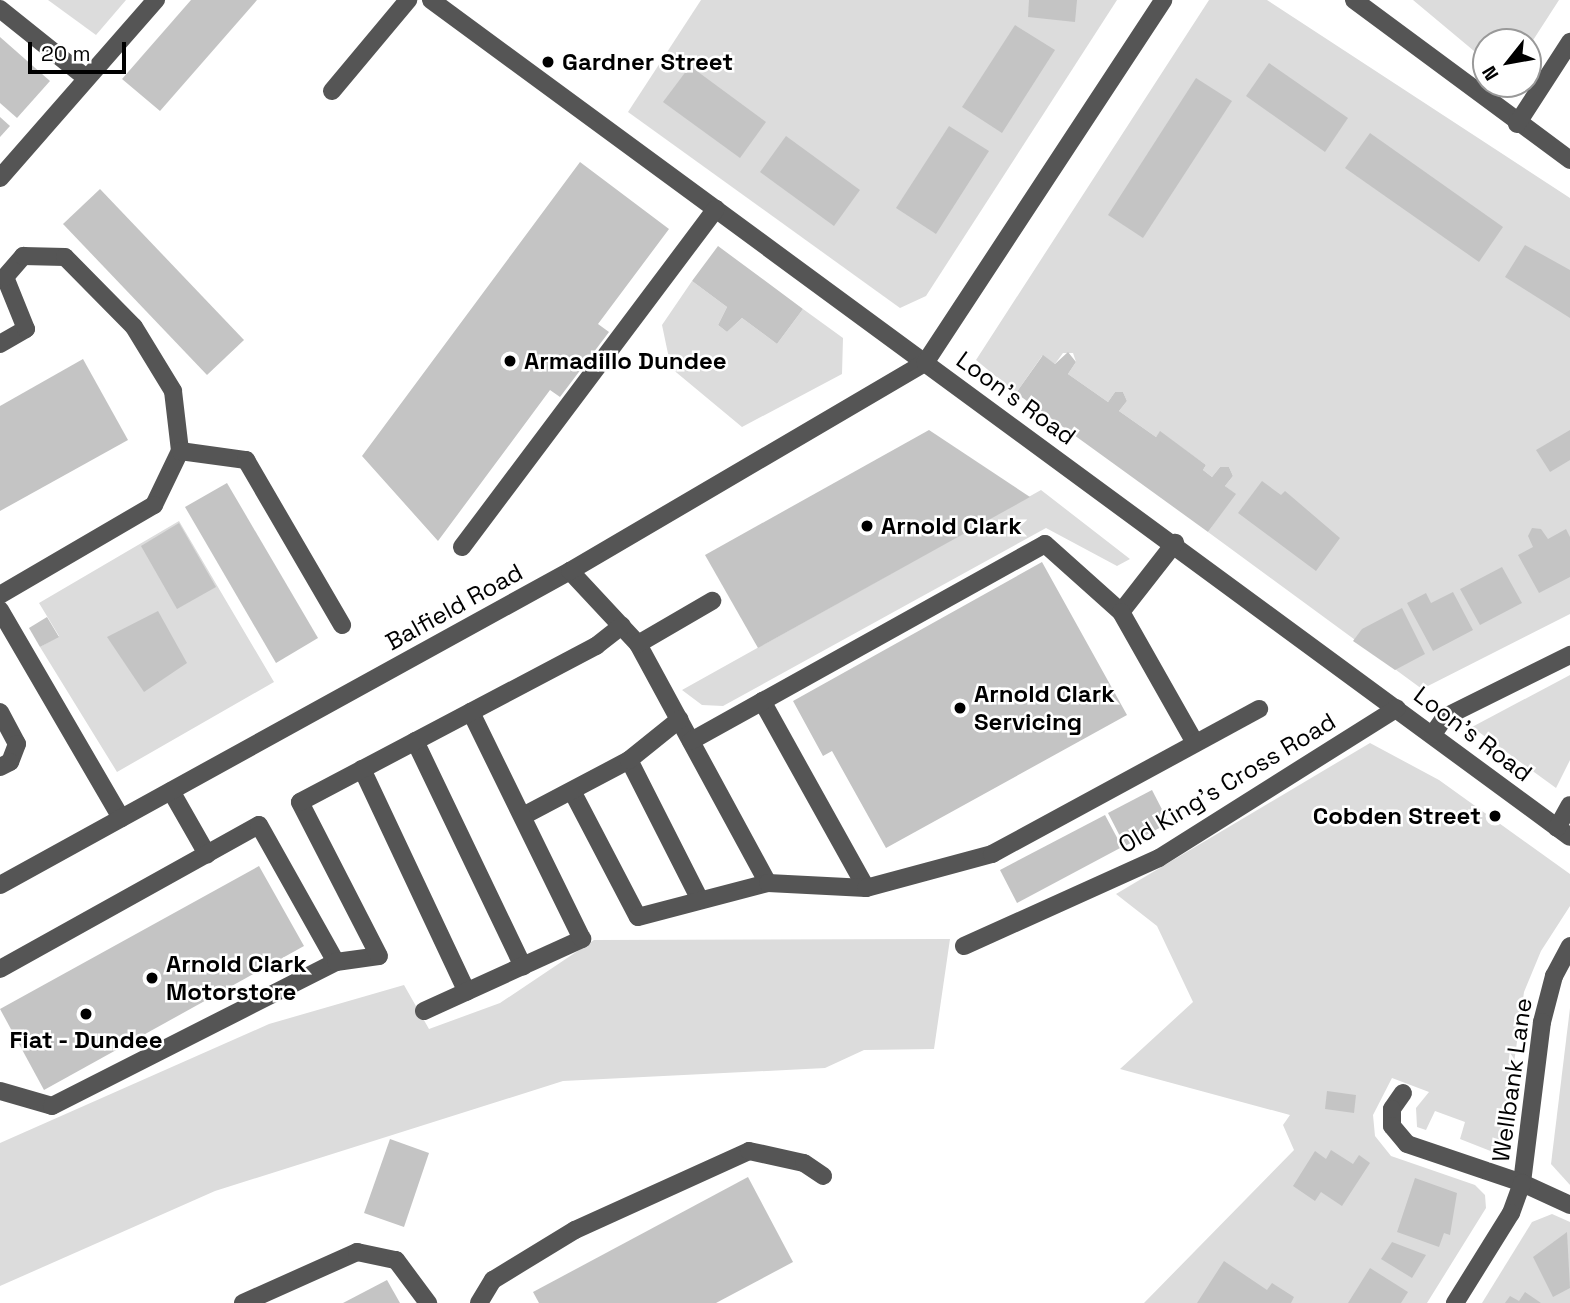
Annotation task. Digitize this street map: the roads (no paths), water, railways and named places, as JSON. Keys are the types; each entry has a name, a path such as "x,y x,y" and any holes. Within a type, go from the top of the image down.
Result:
{"street":[{"path":"0,178 156,0"},
{"path":"332,91 408,0"},
{"name":"Loon's Road","path":"431,0 1175,543 1564,833"},
{"path":"925,363 1163,0"},
{"path":"1354,0 1517,124 1570,160"},
{"path":"0,9 86,78"},
{"path":"1517,124 1570,42"},
{"path":"463,547 716,209"},
{"path":"0,344 26,329 5,277 23,256 65,257 134,327 173,391 180,451 153,506 0,595"},
{"name":"Balfield Road","path":"0,885 570,571 925,363"},
{"path":"180,451 246,460 342,625"},
{"path":"1121,612 1175,543"},
{"path":"691,741 1045,544 1121,612 1195,743"},
{"path":"570,571 638,644 768,883"},
{"path":"638,644 712,601"},
{"path":"0,610 121,818"},
{"path":"0,1091 52,1106 336,962 379,956 300,802 596,646 622,626"},
{"path":"1433,734 1445,717 1570,655"},
{"path":"762,701 866,888"},
{"name":"Old King's Cross Road","path":"964,946 1159,858 1397,708"},
{"path":"572,791 638,917 768,883 866,888 992,854 1259,709"},
{"path":"0,712 17,744 9,762 0,767"},
{"path":"424,1011 582,939 471,712"},
{"path":"523,816 629,760 680,719"},
{"path":"415,741 523,966"},
{"path":"629,760 700,900"},
{"path":"362,769 467,992"},
{"path":"171,791 208,854"},
{"path":"1564,833 1570,804"},
{"path":"0,969 259,825 336,962"},
{"name":"Wellbank Lane","path":"1522,1183 1542,1022 1554,976 1570,946"},
{"name":"Wellbank Lane","path":"1404,1093 1392,1109 1392,1126 1407,1144 1522,1183 1570,1205"},
{"path":"479,1303 493,1280 575,1230 749,1151 804,1163 824,1176"},
{"path":"1455,1303 1511,1213 1522,1183"},
{"path":"243,1303 357,1252 396,1260 428,1303"}],"place":[{"name":"Gardner Street","path":"548,62"},
{"name":"Armadillo Dundee","path":"510,361"},
{"name":"Arnold Clark","path":"867,526"},
{"name":"Arnold Clark Servicing","path":"960,708"},
{"name":"Cobden Street","path":"1495,816"},
{"name":"Arnold Clark Motorstore","path":"152,978"},
{"name":"Fiat - Dundee","path":"86,1014"}]}
